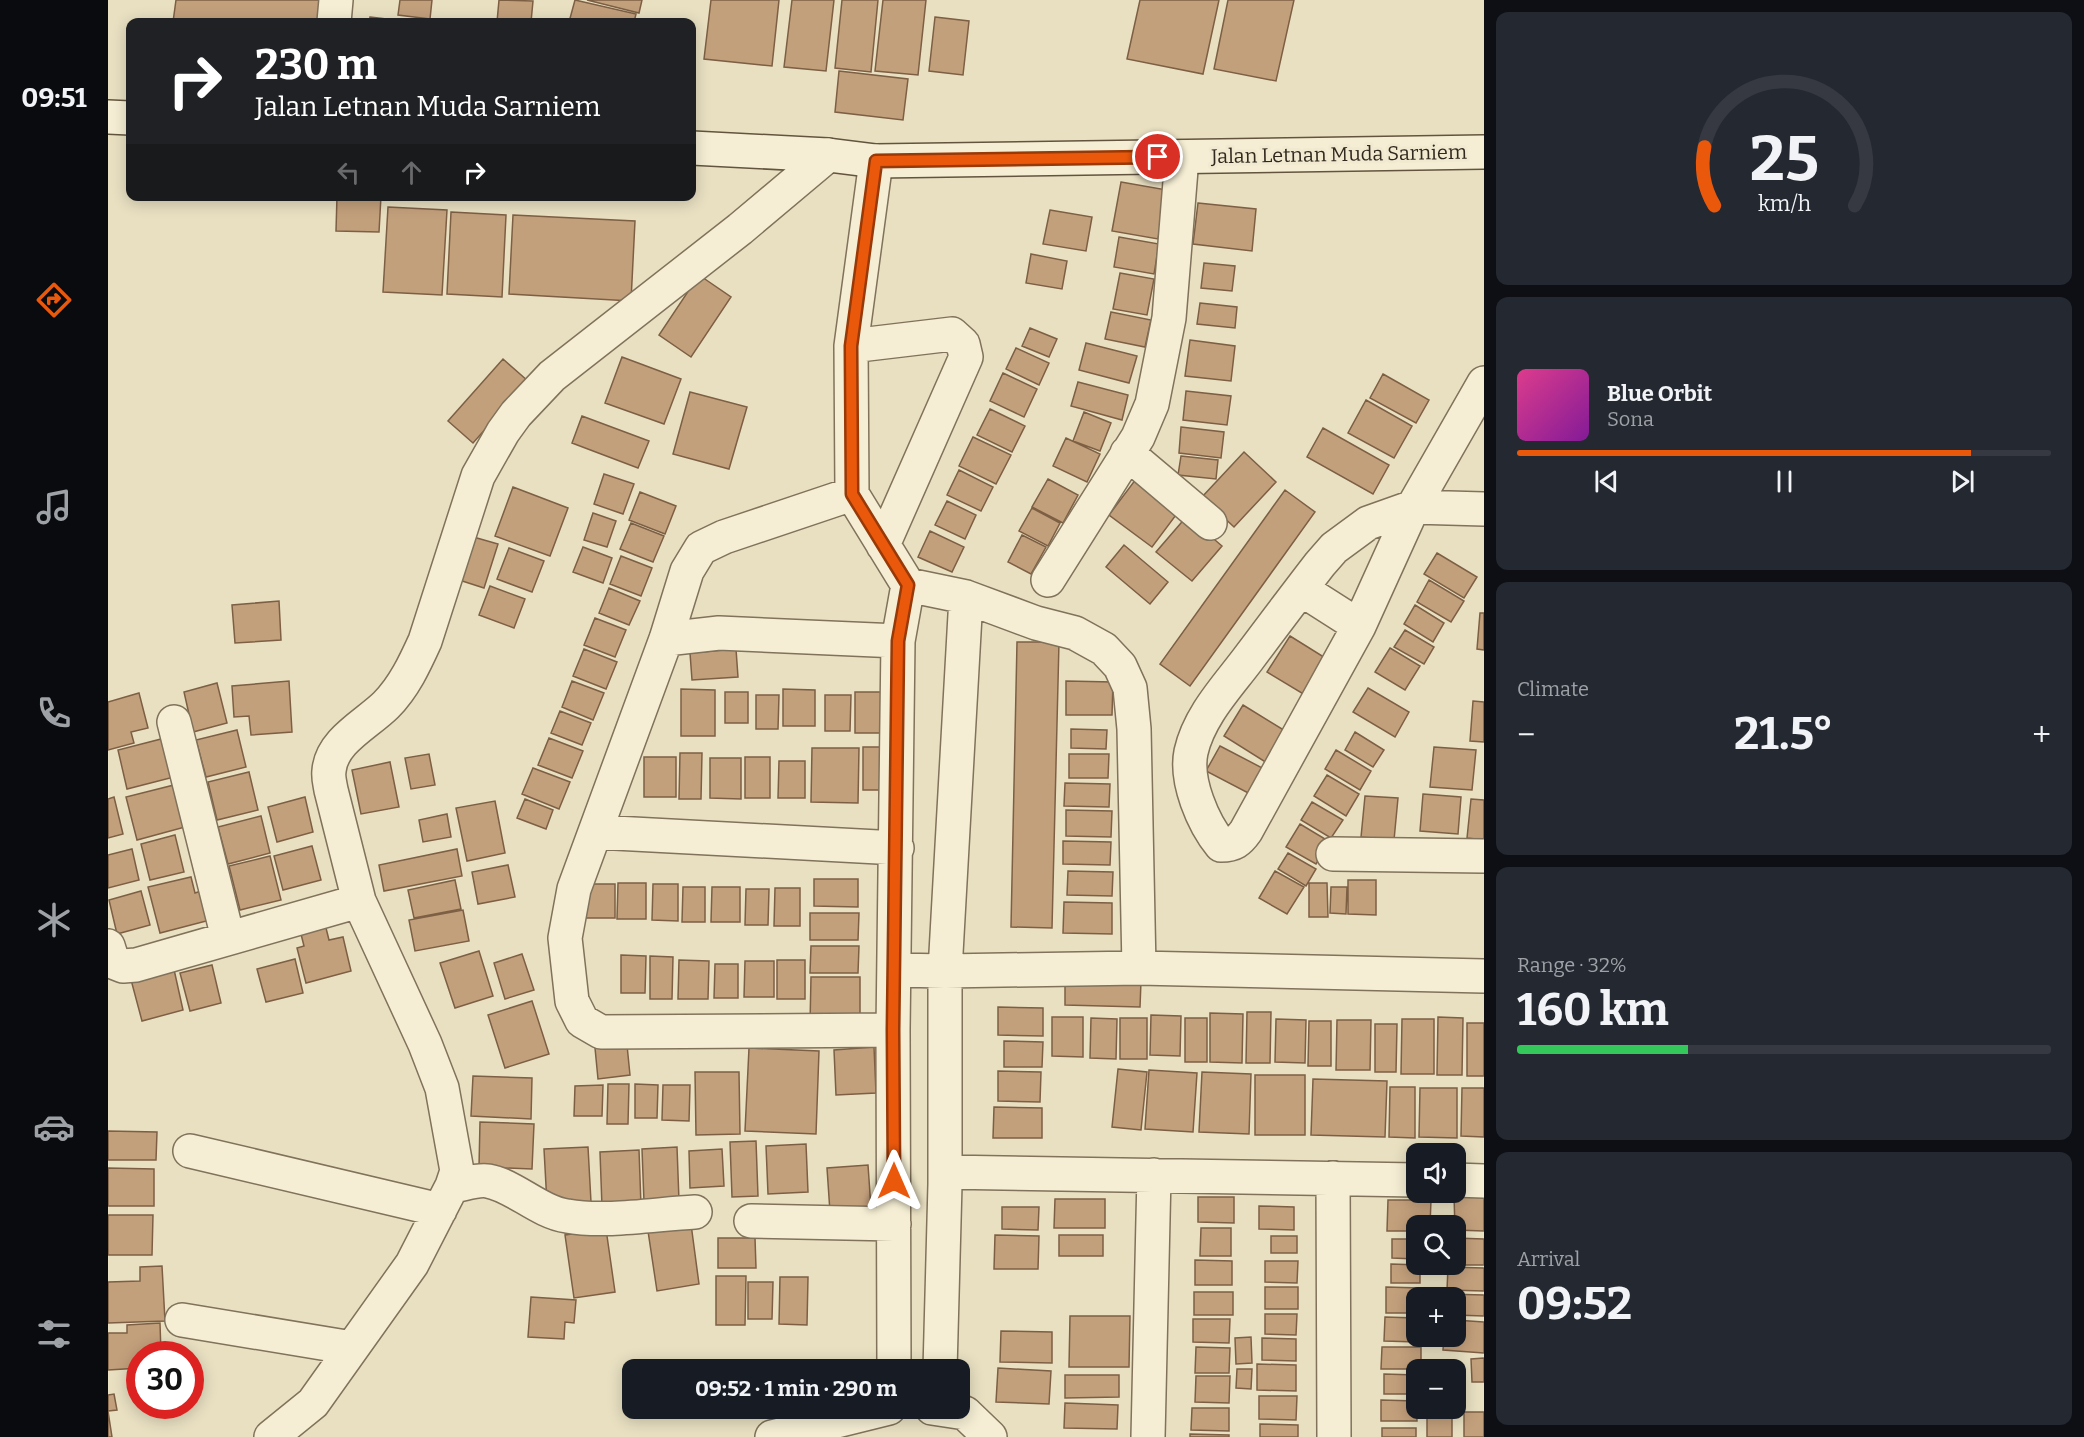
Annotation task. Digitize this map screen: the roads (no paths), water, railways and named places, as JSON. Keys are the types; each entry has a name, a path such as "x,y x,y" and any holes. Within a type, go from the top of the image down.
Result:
{"street":[{"path":"334,18 336,0"},
{"path":"108,117 126,118"},
{"name":"Jalan Letnan Muda Sarniem","path":"696,148 876,161 1484,152"},
{"path":"271,1437 313,1403 412,1264 446,1198 457,1171 442,1088 425,1044 359,901 331,790 328,772 332,758 355,730 386,705 414,665 425,641 478,476 502,432 552,376 740,230 828,156"},
{"path":"1048,580 1138,437 1152,404 1169,318 1182,156"},
{"path":"876,161 851,346 852,494 908,585 898,641 893,1030 894,1359"},
{"path":"851,346 952,334 963,344 966,357 883,545"},
{"path":"1484,383 1413,507 1359,626 1246,831 1239,841 1231,845 1221,845 1207,825 1195,794 1191,774 1191,754 1197,733 1215,702 1301,589 1334,548 1368,523 1413,507 1484,509"},
{"path":"1127,453 1210,523"},
{"path":"852,494 724,537 701,548 687,572 666,639 574,889 565,938 572,1001 582,1021 601,1032 893,1030"},
{"path":"908,585 966,597 1035,623 1075,633 1104,649 1120,666 1130,688 1134,729 1139,968"},
{"path":"1301,589 1359,626"},
{"path":"940,1359 945,1172 945,971 966,597"},
{"path":"666,639 718,633 898,641"},
{"path":"174,722 228,938"},
{"path":"596,832 897,848"},
{"path":"1333,854 1484,856"},
{"path":"108,946 113,962 123,966 136,965 359,901"},
{"path":"895,970 1139,968 1484,975"},
{"path":"190,1152 446,1198 487,1181 547,1210 566,1216 596,1218 695,1212"},
{"path":"945,1172 1406,1179"},
{"path":"1148,1437 1154,1175"},
{"path":"1333,1178 1334,1437"},
{"path":"1466,1180 1484,1181"},
{"path":"751,1221 894,1224"},
{"path":"182,1320 352,1348"},
{"path":"772,1437 845,1419"},
{"path":"970,1419 990,1437"}]}
